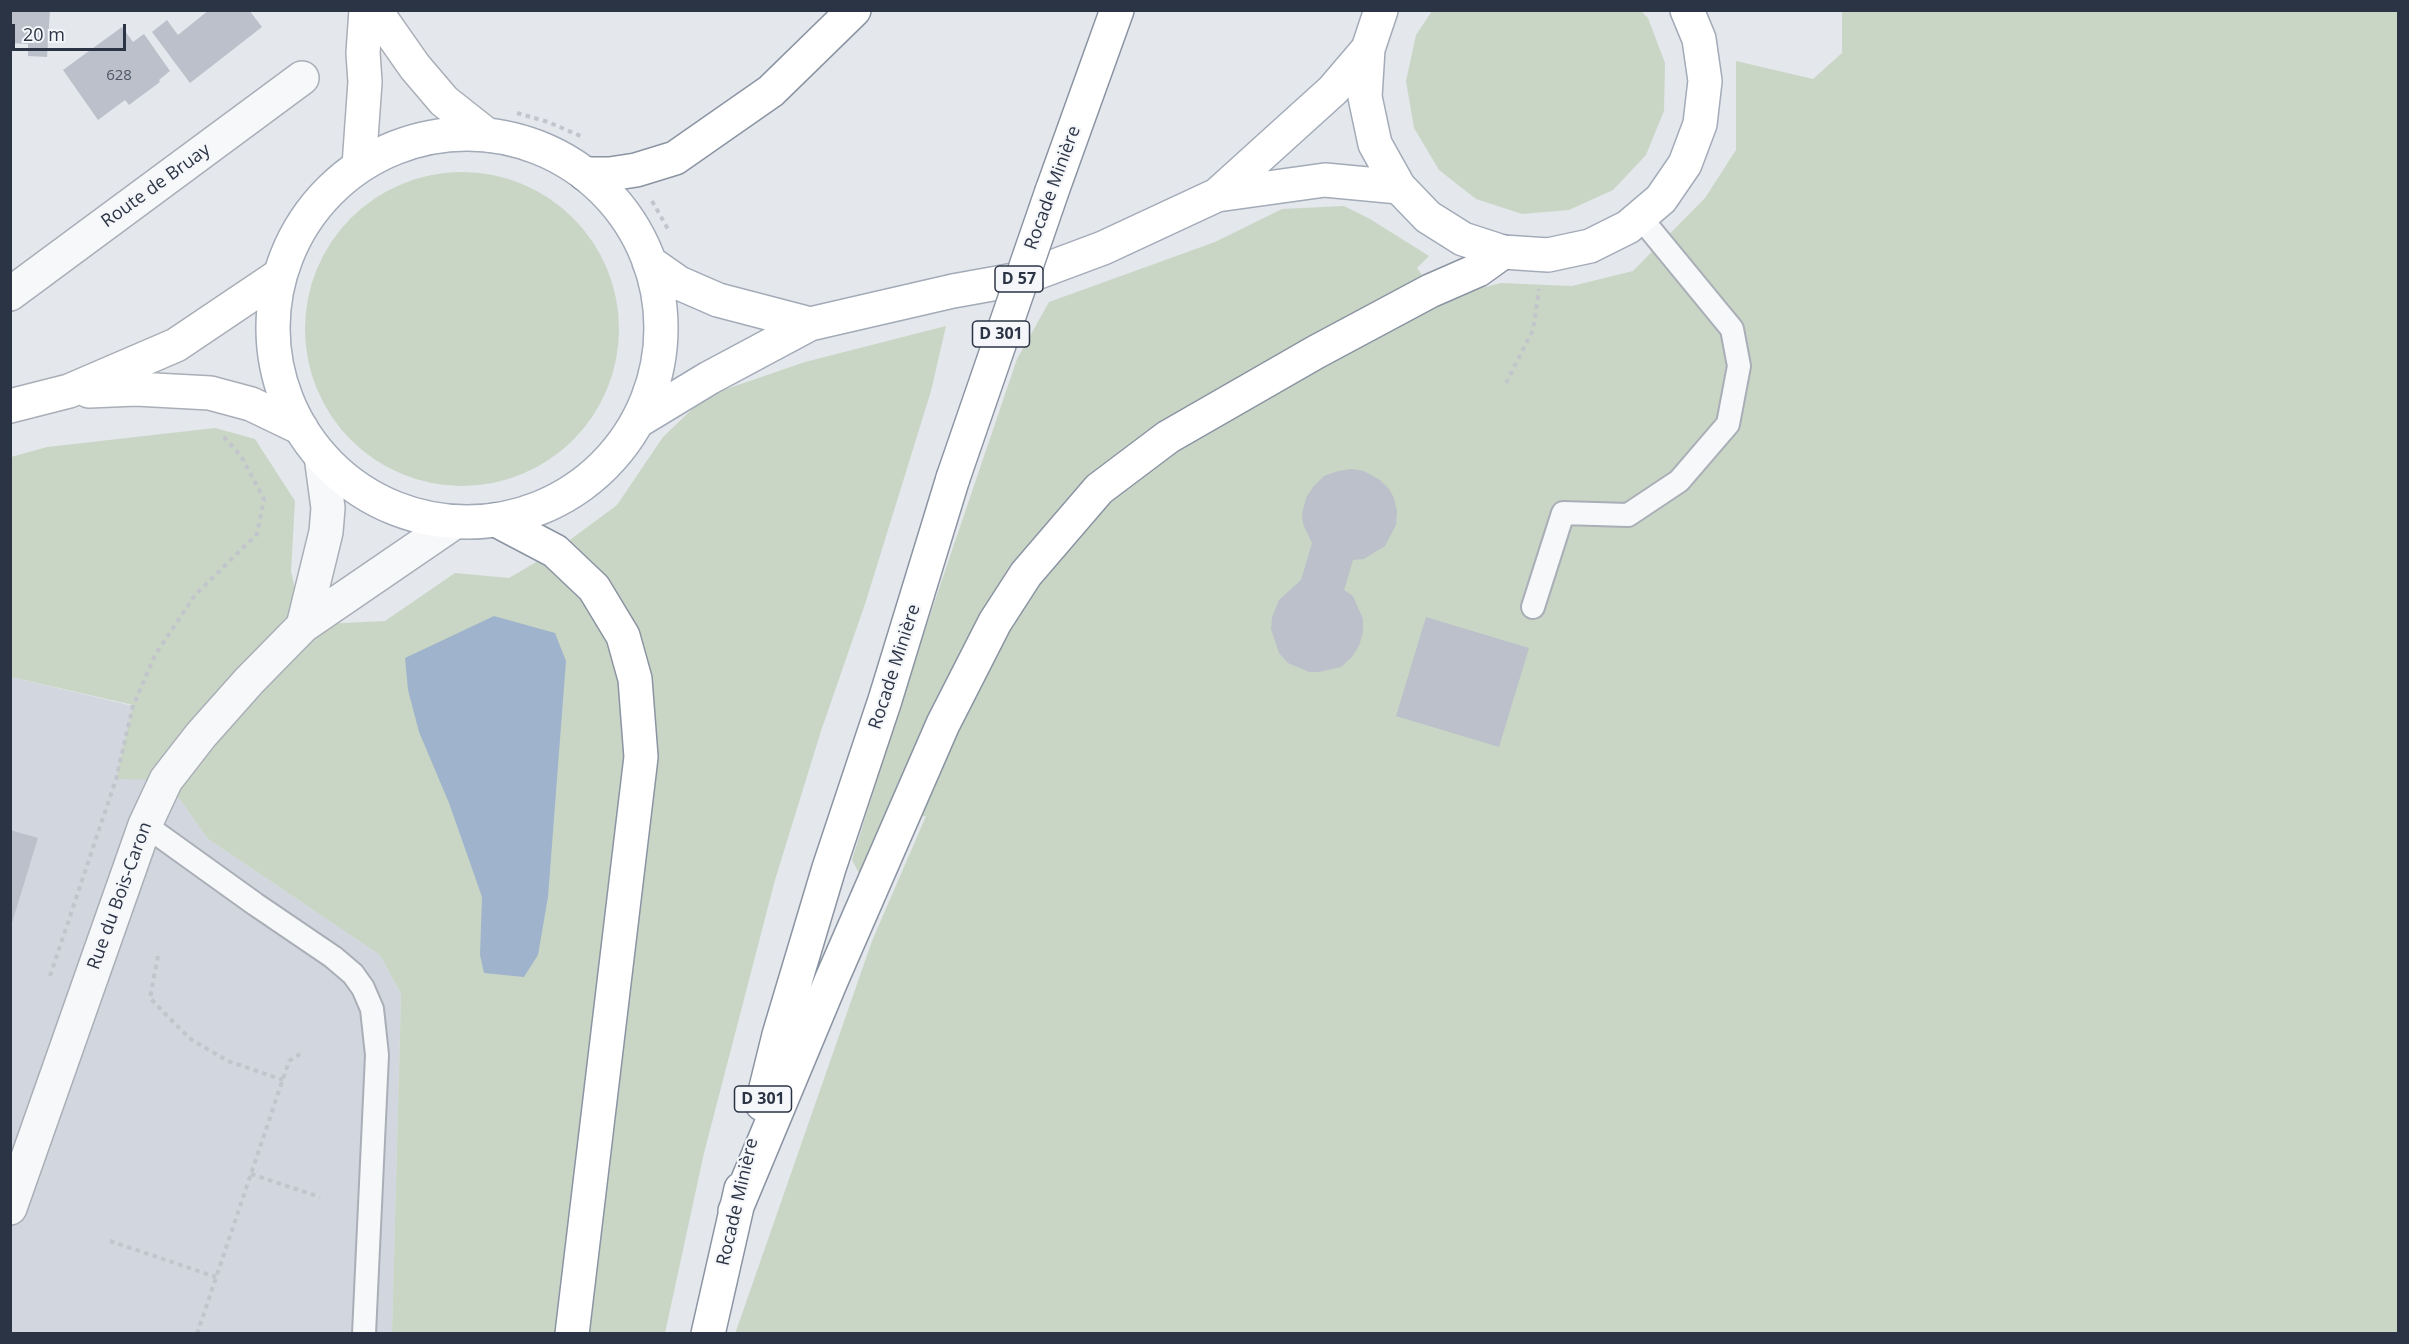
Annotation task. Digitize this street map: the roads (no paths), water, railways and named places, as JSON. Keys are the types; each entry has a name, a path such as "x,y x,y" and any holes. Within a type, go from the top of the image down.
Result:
{"main road":[{"path":"359,166 366,10"},
{"path":"375,10 415,67 444,101 487,135"},
{"path":"585,174 610,174 636,170 675,158 771,91 854,10"},
{"name":"Rocade Minière","path":"708,1334 735,1211 779,1035 828,868 885,700 987,373 1117,10"},
{"path":"1381,10 1368,49 1365,97 1375,144 1399,187 1428,217 1463,239 1503,252 1548,255 1590,246 1628,227 1661,199 1685,164 1700,124 1705,81 1699,39 1687,10"},
{"name":"D 57","path":"1217,195 1333,90 1368,49"},
{"path":"454,135 487,135 538,148 585,174 611,199 634,228 649,262 658,293 661,337 659,359 651,391 638,421 618,451 586,482 564,497 531,512 496,520 455,522 424,518 395,509 368,495 343,477 321,456 301,428 287,400 277,370 273,338 274,306 280,275 298,233 325,196 359,166 388,150 421,140 454,135"},
{"name":"D 57","path":"638,421 708,378 810,324 954,291 1020,279 1103,248 1217,195 1325,180 1399,187"},
{"path":"735,1211 831,981 943,724 995,622 1026,574 1099,489 1168,437 1316,352 1430,291 1478,270 1503,252"},
{"name":"D 57","path":"649,262 678,283 718,300 810,324"},
{"path":"10,406 69,391 176,345 280,275"},
{"path":"69,391 136,389 210,393 251,404 301,428"},
{"path":"496,520 555,551 594,588 623,636 634,679 641,757 572,1334"}],"street":[{"name":"Route de Bruay","path":"10,294 302,78"},
{"path":"303,626 326,532 328,508 321,456"},
{"name":"Rue du Bois-Caron","path":"10,1208 145,825 166,780 201,735 249,681 303,626 455,522"}],"lane":[{"path":"1533,607 1563,513 1628,515 1679,481 1728,424 1739,366 1732,329 1640,217"},
{"path":"145,825 333,957 353,974 363,988 372,1009 377,1054 364,1334"}],"water":[{"path":"494,616 555,633 566,661 548,897 538,955 524,977 484,973 480,955 482,897 449,803 419,732 408,690 405,658"}]}
